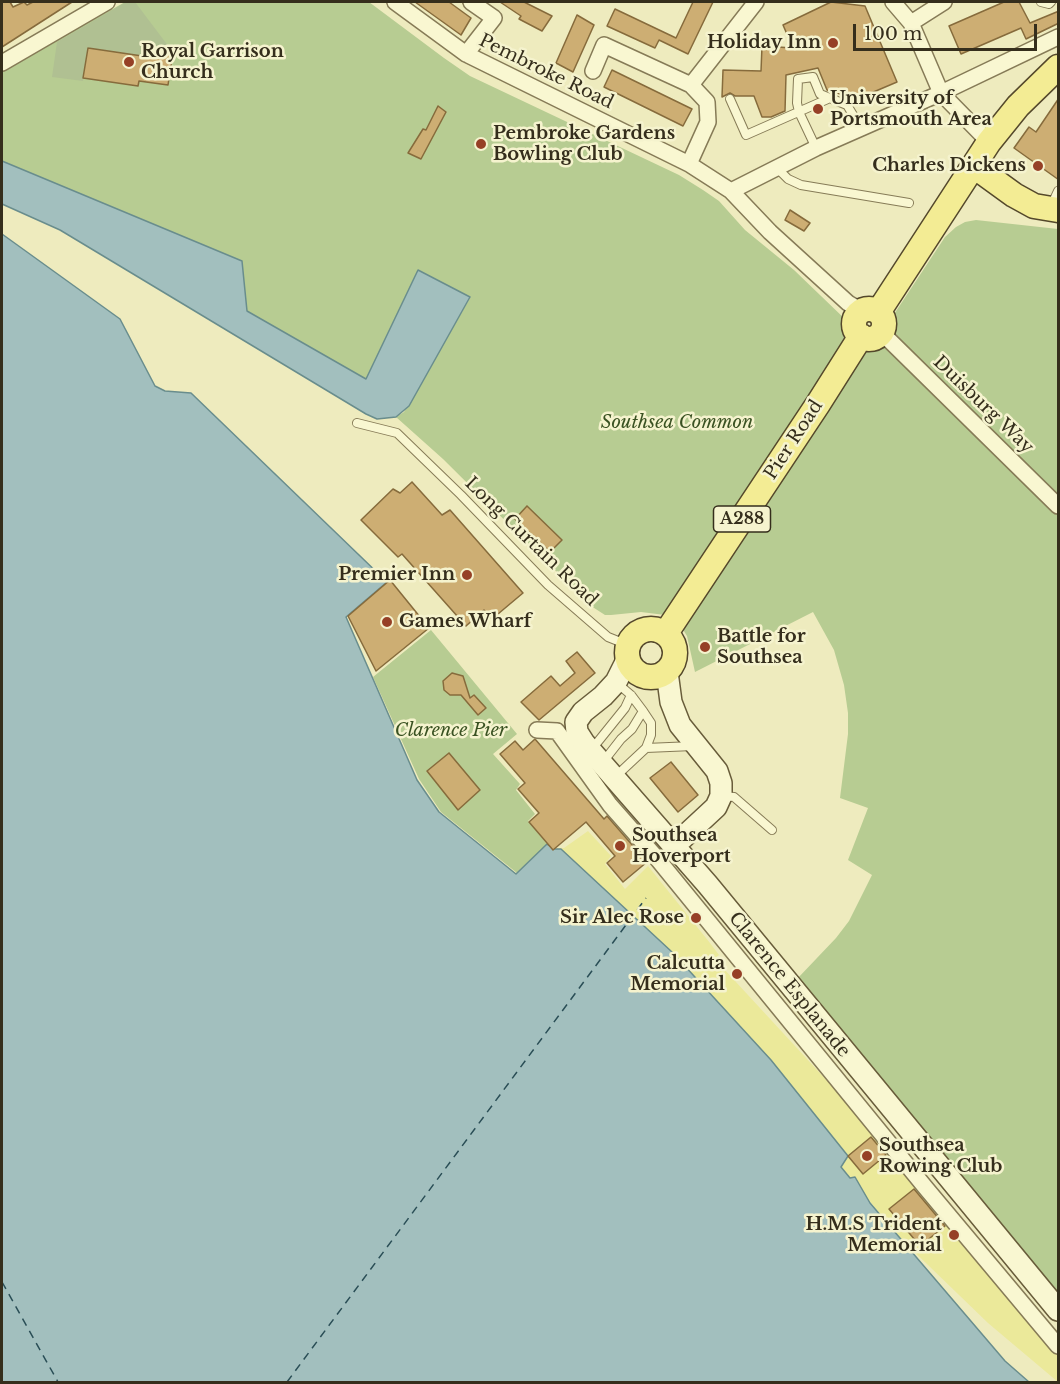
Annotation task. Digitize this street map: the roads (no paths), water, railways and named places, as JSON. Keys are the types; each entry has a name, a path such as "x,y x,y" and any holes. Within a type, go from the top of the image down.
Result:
{"main road":[{"name":"A288","path":"974,166 989,142 1018,106 1059,67"},
{"path":"974,166 1014,195 1034,206 1055,203"},
{"name":"Pier Road","path":"666,633 974,166"},
{"path":"644,630 659,630 666,633 676,652 675,660 667,672 660,676 644,677 630,668 627,652 637,633 644,630"}],"street":[{"path":"2,63 107,2"},
{"name":"Pembroke Road","path":"395,2 466,54 689,164 731,191 770,232"},
{"path":"466,54 494,18 471,2"},
{"path":"691,85 756,2"},
{"path":"893,2 911,22 941,93 989,142"},
{"path":"911,22 944,2"},
{"path":"731,191 816,148 941,93 1059,37"},
{"path":"593,71 604,45 691,85 706,102 708,122 689,164"},
{"name":"Duisburg Way","path":"770,232 871,322 1059,506"},
{"name":"Clarence Esplanade","path":"627,652 623,688 603,696 583,712 576,722 577,732 1059,1310"},
{"path":"667,672 671,702 680,725 717,771 721,783 721,796 716,807 674,846"},
{"path":"537,730 557,731 610,805 644,842 925,1187 1059,1346"}],"lane":[{"path":"1041,2 1049,4 1051,2"},
{"path":"816,148 799,112 798,78 813,77 820,94 847,105 861,128"},
{"path":"730,99 746,135 830,98"},
{"path":"776,168 788,179 801,185 909,202"},
{"name":"Long Curtain Road","path":"357,423 397,433 548,585 627,652"},
{"path":"623,688 651,723 651,735 646,748"},
{"path":"602,764 625,708 623,688"},
{"path":"602,764 621,739 632,729 643,711"},
{"path":"602,764 646,748 696,746"},
{"path":"721,796 734,797 772,831"}],"water":[{"path":"2,161 242,261 247,311 366,379 418,270 470,297 409,406 396,417 377,419 60,230 2,204"},
{"path":"2,234 120,319 155,386 165,391 191,393 387,582 346,617 417,780 439,812 516,874 547,844 555,849 561,849 672,952 771,1060 848,1156 841,1167 850,1178 855,1177 870,1203 1005,1361 1029,1382 2,1382"}],"place":[{"name":"Holiday Inn","path":"833,43"},
{"name":"Royal Garrison Church","path":"129,62"},
{"name":"University of Portsmouth Area","path":"818,109"},
{"name":"Pembroke Gardens Bowling Club","path":"481,144"},
{"name":"Charles Dickens","path":"1038,166"},
{"name":"Premier Inn","path":"467,575"},
{"name":"Games Wharf","path":"387,622"},
{"name":"Battle for Southsea","path":"705,647"},
{"name":"Southsea Hoverport","path":"620,846"},
{"name":"Sir Alec Rose","path":"696,918"},
{"name":"Calcutta Memorial","path":"737,974"},
{"name":"Southsea Rowing Club","path":"867,1156"},
{"name":"H.M.S Trident Memorial","path":"954,1235"}],"park label":[{"name":"Southsea Common","path":"677,423"},
{"name":"Clarence Pier","path":"451,731"}]}
